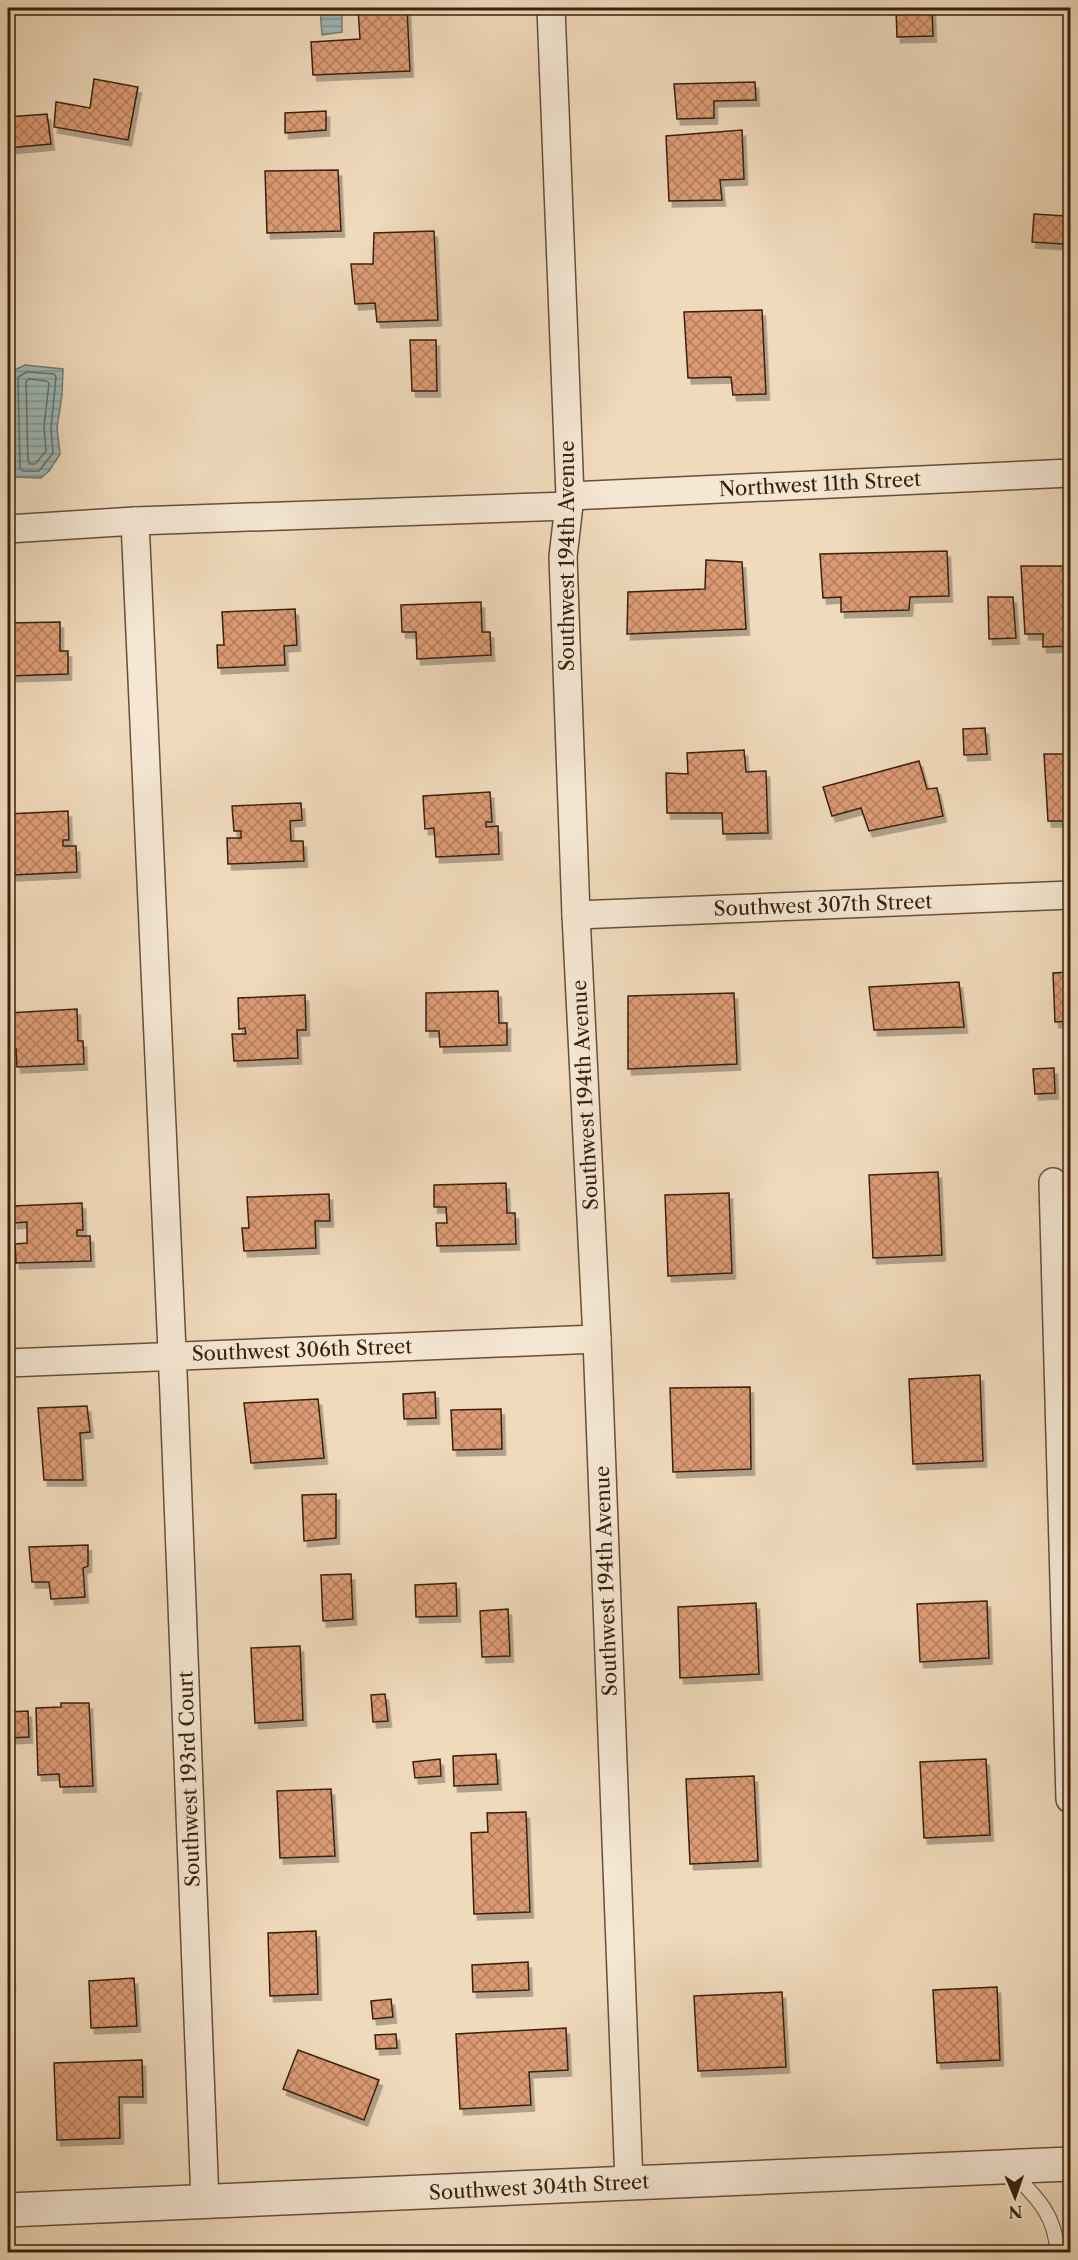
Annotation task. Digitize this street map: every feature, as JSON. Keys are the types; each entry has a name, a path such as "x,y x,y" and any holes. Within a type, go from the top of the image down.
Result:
{"street":[{"name":"Southwest 194th Avenue","path":"551,8 569,501 563,557 576,915 597,1338 629,2183"},
{"name":"Northwest 11th Street","path":"8,529 1071,473"},
{"name":"Southwest 193rd Court","path":"135,521 172,1355 205,2202"},
{"name":"Southwest 307th Street","path":"576,915 1071,894"},
{"path":"1053,1182 1064,1329 1071,1799"},
{"name":"Southwest 306th Street","path":"8,1363 597,1338"},
{"name":"Southwest 304th Street","path":"8,2210 1071,2164"}],"lane":[{"path":"1006,2166 1044,2205 1057,2235 1058,2253"}],"water":[{"path":"320,8 346,8 342,11 342,32 322,35"},
{"path":"25,365 63,369 57,428 60,454 49,471 41,478 15,477 12,371"}],"building":[{"path":"358,8 407,8 410,71 313,75 311,42 360,39"},
{"path":"896,8 932,8 933,36 897,37"},
{"path":"94,79 138,87 128,140 54,127 56,102 90,108"},
{"path":"755,82 756,100 714,101 714,118 677,119 674,84"},
{"path":"326,111 326,130 285,133 285,113"},
{"path":"47,114 51,144 8,148 8,117"},
{"path":"742,130 744,179 720,180 722,200 669,201 666,136"},
{"path":"338,170 341,231 267,233 265,171"},
{"path":"1034,214 1065,216 1063,244 1032,242"},
{"path":"434,231 438,320 377,322 375,303 355,304 351,264 373,264 374,233"},
{"path":"762,310 766,394 733,395 731,377 688,378 684,312"},
{"path":"410,340 436,340 437,391 412,391"},
{"path":"947,551 949,596 910,597 909,610 841,612 841,597 823,598 820,554"},
{"path":"706,560 742,562 746,629 627,634 628,592 705,589"},
{"path":"1021,566 1066,566 1070,591 1070,646 1043,647 1043,634 1025,634"},
{"path":"988,597 1013,597 1016,638 989,639"},
{"path":"481,602 482,632 490,632 491,655 417,659 416,632 402,632 401,605"},
{"path":"295,609 297,645 284,646 285,665 218,668 217,645 224,645 222,612"},
{"path":"60,622 60,651 68,651 68,674 8,676 8,623"},
{"path":"985,728 987,754 964,755 963,729"},
{"path":"744,750 746,772 766,771 768,833 723,834 722,813 667,813 666,773 688,774 687,753"},
{"path":"1044,754 1070,754 1070,821 1048,821"},
{"path":"919,761 927,789 937,788 943,816 869,831 861,808 832,816 823,787"},
{"path":"490,792 492,822 486,822 486,827 498,826 499,854 436,857 434,828 425,829 423,796"},
{"path":"301,803 302,820 290,821 291,841 303,841 304,861 228,864 227,838 241,838 241,831 234,831 232,806"},
{"path":"68,811 69,840 63,840 63,846 76,846 77,872 13,875 12,847 8,847 8,814"},
{"path":"1070,972 1070,1021 1055,1022 1053,973"},
{"path":"959,982 964,1027 874,1030 869,987"},
{"path":"498,991 499,1023 507,1023 507,1045 440,1047 439,1031 426,1031 426,993"},
{"path":"734,993 737,1064 628,1069 628,996"},
{"path":"305,995 306,1030 297,1030 298,1058 234,1061 232,1034 246,1034 245,1028 239,1029 238,998"},
{"path":"77,1009 78,1041 83,1041 84,1064 17,1067 16,1049 8,1050 8,1013"},
{"path":"1054,1068 1055,1093 1035,1094 1033,1069"},
{"path":"938,1172 942,1255 873,1258 869,1175"},
{"path":"506,1183 507,1213 515,1213 516,1244 437,1246 436,1223 447,1223 446,1207 434,1207 434,1185"},
{"path":"729,1193 732,1273 668,1276 665,1195"},
{"path":"329,1194 330,1221 315,1221 316,1248 244,1251 242,1228 249,1228 247,1197"},
{"path":"82,1203 83,1230 77,1230 77,1236 90,1236 91,1261 16,1263 15,1244 27,1243 27,1222 14,1223 13,1206"},
{"path":"980,1375 983,1461 913,1464 909,1379"},
{"path":"750,1387 751,1469 673,1472 670,1388"},
{"path":"435,1392 436,1418 404,1419 403,1394"},
{"path":"318,1399 324,1458 251,1463 244,1403"},
{"path":"87,1406 90,1432 80,1433 83,1480 44,1480 38,1408"},
{"path":"501,1409 502,1449 453,1450 451,1410"},
{"path":"336,1494 336,1538 304,1541 302,1495"},
{"path":"88,1545 88,1566 83,1568 85,1597 51,1599 49,1582 32,1582 29,1547"},
{"path":"351,1574 353,1619 323,1621 321,1575"},
{"path":"456,1583 457,1616 416,1617 415,1585"},
{"path":"987,1601 989,1658 920,1662 917,1604"},
{"path":"756,1603 759,1674 680,1678 678,1607"},
{"path":"508,1609 510,1656 482,1657 480,1611"},
{"path":"300,1646 303,1720 255,1723 251,1648"},
{"path":"385,1694 388,1721 373,1722 371,1695"},
{"path":"61,1703 89,1703 93,1786 60,1787 59,1774 38,1775 36,1708 61,1707"},
{"path":"28,1711 29,1737 8,1738 8,1712"},
{"path":"496,1754 498,1784 454,1786 453,1756"},
{"path":"440,1759 441,1776 415,1778 413,1762"},
{"path":"986,1759 990,1835 924,1838 920,1762"},
{"path":"754,1776 758,1861 690,1864 686,1779"},
{"path":"331,1789 335,1856 280,1858 277,1791"},
{"path":"526,1812 530,1912 474,1914 471,1833 488,1832 487,1813"},
{"path":"316,1931 318,1994 270,1996 268,1933"},
{"path":"9,1941 12,1986 8,1986"},
{"path":"528,1962 529,1990 473,1992 472,1965"},
{"path":"134,1978 137,2026 91,2028 89,1981"},
{"path":"997,1987 1000,2060 937,2063 933,1990"},
{"path":"782,1992 786,2067 698,2071 694,1996"},
{"path":"391,1999 393,2017 373,2019 371,2001"},
{"path":"566,2028 568,2070 529,2072 531,2105 460,2109 456,2034"},
{"path":"396,2034 397,2048 376,2049 375,2035"},
{"path":"298,2050 379,2080 364,2120 283,2089"},
{"path":"142,2060 143,2097 119,2097 120,2138 57,2140 54,2063"}]}
